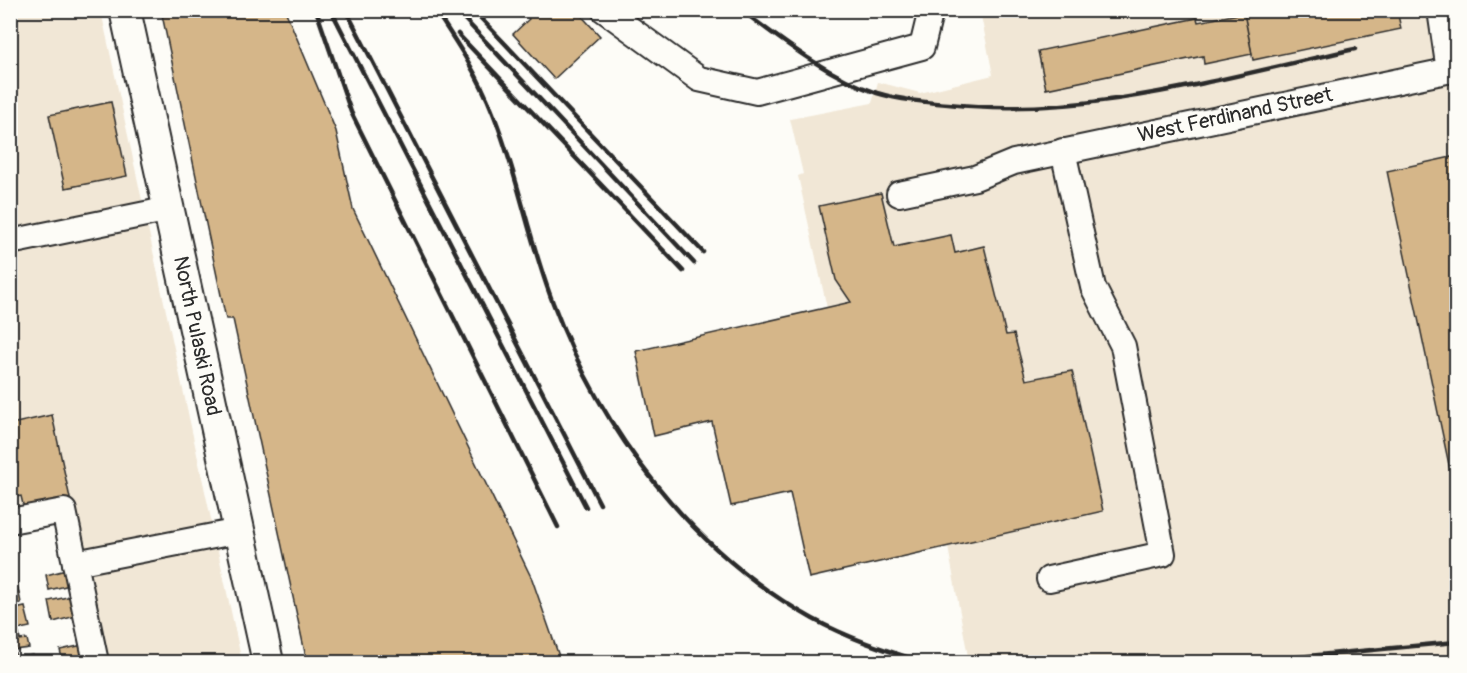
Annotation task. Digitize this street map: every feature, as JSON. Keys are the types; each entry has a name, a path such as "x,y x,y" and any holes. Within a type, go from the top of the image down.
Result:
{"main road":[{"name":"North Pulaski Road","path":"125,10 268,663"}],"street":[{"path":"604,10 699,79 757,92 922,47 931,10"},
{"path":"1440,10 1453,70"},
{"name":"West Ferdinand Street","path":"899,194 975,178 1014,162 1453,70"},
{"path":"1048,579 1163,554 1123,346 1094,287 1064,151"},
{"path":"10,242 170,209"},
{"path":"10,521 64,511 96,663"},
{"path":"75,562 239,531"}],"shaded area":[{"path":"11,11 101,11 242,662 101,662 61,498 11,509 10,280 13,279 10,266"},
{"path":"980,11 1456,11 1456,662 969,662 948,547 809,578 790,493 731,506 712,422 654,436 636,351 827,308 798,176 803,174 790,119 872,103 878,82 920,93 993,75"}],"building":[{"path":"161,10 285,10 336,131 353,209 532,579 561,662 307,662 233,319 226,319"},
{"path":"523,10 576,10 600,36 554,79 513,34 529,19"},
{"path":"1243,10 1397,10 1401,29 1253,60"},
{"path":"1244,13 1252,54 1204,64 1203,56 1046,89 1038,51 1197,18 1198,22"},
{"path":"111,102 127,176 65,188 49,115"},
{"path":"1456,156 1456,498 1387,171"},
{"path":"881,193 894,247 951,235 955,253 984,246 1006,335 1014,334 1026,380 1072,371 1103,511 809,578 790,493 731,506 712,422 654,436 636,351 851,302 836,280 819,206"},
{"path":"52,415 71,503 25,513 21,496 10,498 10,442 15,441 11,424"},
{"path":"66,570 70,585 49,590 46,575"},
{"path":"17,583 21,603 10,605 10,584"},
{"path":"72,596 76,616 53,622 49,601"},
{"path":"25,607 30,627 10,631 10,610"},
{"path":"19,634 20,640 27,639 29,648 14,650 16,656 10,657 10,636"},
{"path":"83,645 86,662 63,662 60,650"},
{"path":"32,655 34,662 10,662 10,659"}],"railway":[{"path":"316,10 351,112 558,527"},
{"path":"331,10 586,507"},
{"path":"346,10 600,504"},
{"path":"435,10 459,47 487,99 510,160 553,303 573,351 624,442 690,523 728,559 769,591 813,619 840,632 922,662"},
{"path":"456,10 694,263"},
{"path":"473,10 703,252"},
{"path":"741,10 806,57 859,86 894,97 948,104 1000,107 1051,106 1102,101 1204,83 1355,49"},
{"path":"458,34 683,271"},
{"path":"1246,662 1456,642"}]}
